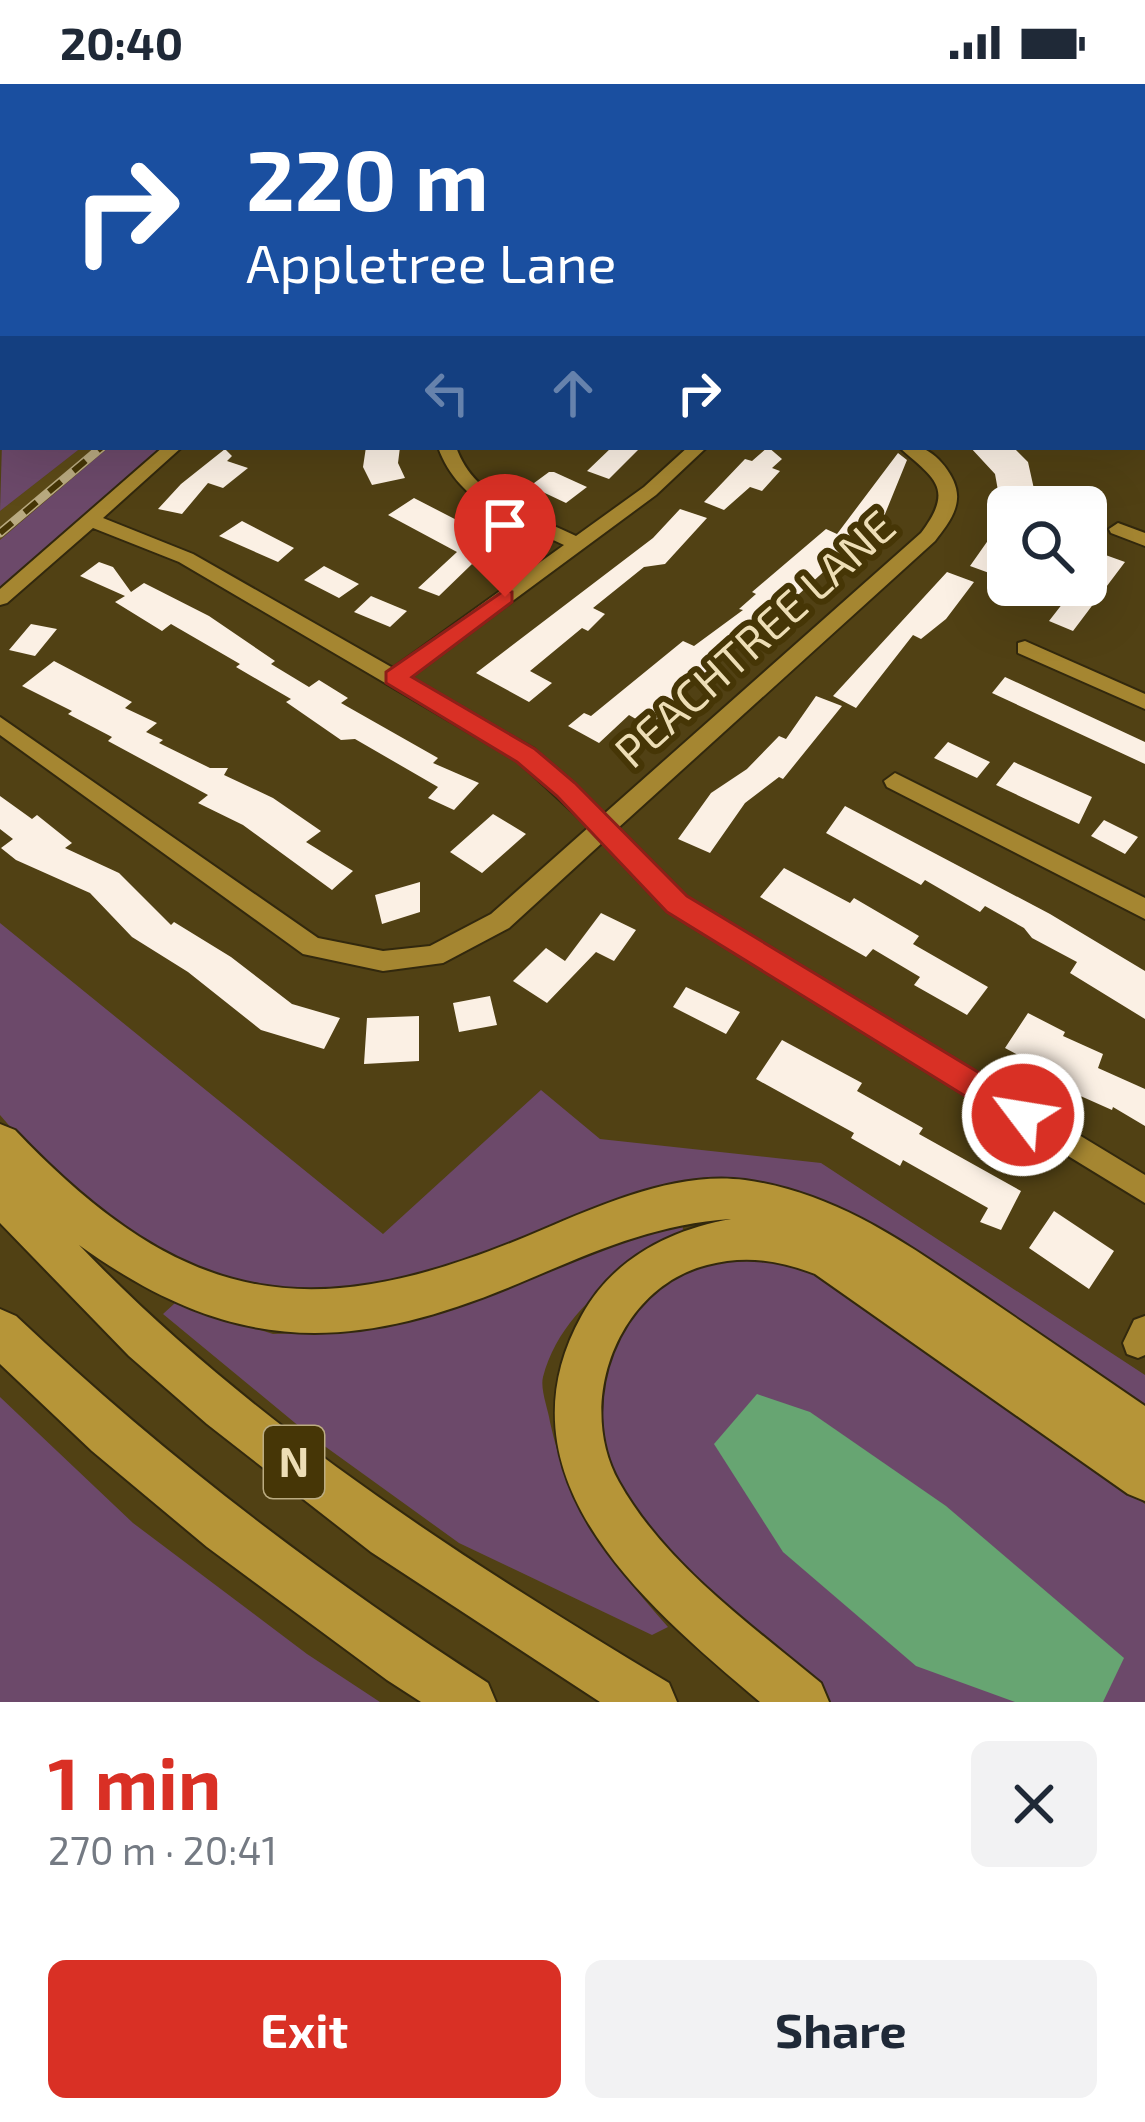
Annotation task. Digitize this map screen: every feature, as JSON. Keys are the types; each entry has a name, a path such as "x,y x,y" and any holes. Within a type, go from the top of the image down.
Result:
{"highway":[{"path":"0,1143 52,1195 131,1256 220,1300 280,1314 337,1314 393,1306 620,1219 683,1201 732,1198 777,1203 823,1218 867,1242 1145,1434"},
{"name":"N","path":"0,1193 109,1304 280,1452 497,1608 650,1702"},
{"path":"802,1702 657,1569 615,1519 587,1469 577,1421 586,1355 614,1303 663,1259 703,1244 744,1238 787,1244 831,1259 1145,1477"},
{"name":"N","path":"0,1332 142,1464 234,1538 338,1615 469,1702"}],"street":[{"path":"0,599 170,450"},
{"path":"448,450 450,462 477,492 578,544"},
{"path":"395,677 650,491 695,450"},
{"name":"PEACHTREE LANE","path":"0,724 312,947 383,961 434,956 500,921 916,548 947,514 950,491 938,470 912,450"},
{"path":"90,520 186,558 526,755 566,789 662,892 698,918 1145,1190"},
{"path":"1118,529 1145,540"},
{"path":"1025,647 1145,702"},
{"path":"895,781 1145,909"}],"shaded area":[{"path":"2,450 78,450 0,511"},
{"path":"78,450 105,450 0,540 0,511"},
{"path":"105,450 170,450 0,599 0,540"},
{"path":"0,923 383,1234 541,1090 600,1139 821,1163 1145,1375 1145,1421 760,1186 673,1182 371,1295 246,1291 142,1247 64,1189 0,1115"},
{"path":"684,1218 682,1236 618,1277 580,1311 552,1353 542,1382 558,1453 580,1508 610,1556 668,1627 652,1635 459,1543 312,1437 163,1314 175,1303 273,1334 371,1330 450,1309"},
{"path":"756,1258 820,1273 1145,1504 1145,1702 817,1702 792,1684 607,1486 591,1409 601,1358 635,1306 687,1265"},
{"path":"757,1394 810,1412 946,1506 1124,1658 1103,1702 1015,1702 916,1666 783,1552 714,1444"},
{"path":"0,1397 133,1523 307,1654 380,1702 0,1702"}],"building":[{"path":"224,450 232,456 227,461 248,468 223,488 208,483 182,514 158,509"},
{"path":"366,450 400,450 398,463 405,478 372,485 363,467"},
{"path":"609,450 638,450 609,479 587,471"},
{"path":"765,450 782,459 772,468 780,471 762,491 750,487 724,510 704,502 745,459 752,461"},
{"path":"973,450 1016,450 1028,462 1033,486 997,486 995,474"},
{"path":"898,453 907,460 885,514 867,539 861,538 758,631 732,647 655,721 646,725 629,715 599,743 568,726 584,713 591,716 683,641 694,646 743,610 739,609 756,594 752,592 826,529 837,534"},
{"path":"549,472 587,487 566,503 530,486"},
{"path":"414,498 476,530 481,526 516,543 482,569 472,564 439,596 418,588 457,552 388,515"},
{"path":"680,509 707,518 665,564 644,567 593,608 605,614 588,631 582,628 530,671 552,683 529,702 476,673 653,538"},
{"path":"242,521 294,548 278,562 219,536"},
{"path":"987,542 987,572 970,566"},
{"path":"1107,556 1125,562 1107,586"},
{"path":"99,562 113,567 131,592 144,583 209,616 275,661 271,664 309,687 319,680 348,698 341,703 438,758 433,763 479,783 454,810 428,798 438,787 355,739 341,740 286,702 291,699 236,667 240,664 171,624 162,631 115,602 125,596 80,576"},
{"path":"324,566 359,584 339,598 304,580"},
{"path":"947,572 974,582 946,619 921,639 913,635 856,708 833,696"},
{"path":"371,596 407,611 390,627 354,612"},
{"path":"1061,606 1092,606 1073,631 1049,621"},
{"path":"31,624 57,629 35,656 9,650"},
{"path":"54,661 132,702 125,708 157,723 146,732 163,740 159,743 210,768 228,768 224,775 273,798 321,831 306,842 353,871 332,890 243,825 198,803 208,795 108,741 112,737 68,714 72,711 22,686"},
{"path":"1005,677 1145,742 1145,764 992,693"},
{"path":"816,696 842,706 783,779 779,777 745,803 710,853 678,839 711,793 747,769 779,736 786,739"},
{"path":"948,742 990,762 977,778 934,758"},
{"path":"1014,762 1092,797 1079,824 996,785"},
{"path":"0,796 32,819 37,815 72,843 65,848 119,873 171,925 174,922 231,957 292,1004 340,1018 324,1049 261,1030 188,972 132,937 90,893 16,860 1,848 13,839 0,829"},
{"path":"845,806 1050,914 1145,971 1145,1019 1070,973 1077,962 1032,938 1024,928 985,906 980,912 925,880 921,885 826,833"},
{"path":"493,814 526,834 482,873 450,852"},
{"path":"1104,820 1138,837 1125,854 1091,836"},
{"path":"784,868 850,903 854,898 919,936 913,944 988,987 967,1015 914,985 920,977 873,949 866,957 760,897"},
{"path":"420,882 420,912 382,924 375,895"},
{"path":"601,913 636,930 614,961 596,952 547,1003 513,981 546,948 565,961"},
{"path":"686,987 740,1012 726,1034 673,1007"},
{"path":"490,996 497,1025 459,1032 453,1003"},
{"path":"1028,1013 1103,1054 1098,1068 1145,1089 1145,1126 1113,1107 1067,1090 1070,1083 1005,1048"},
{"path":"419,1016 419,1061 364,1064 367,1018"},
{"path":"782,1040 862,1083 857,1091 923,1128 919,1134 1021,1191 1001,1230 980,1222 988,1208 903,1160 900,1166 851,1138 854,1133 756,1079"},
{"path":"1054,1211 1114,1251 1089,1289 1029,1248"}],"railway":[{"path":"0,533 98,450"}],"route":[{"path":"505,597 395,677 526,755 566,789 677,904 1023,1115"}]}
